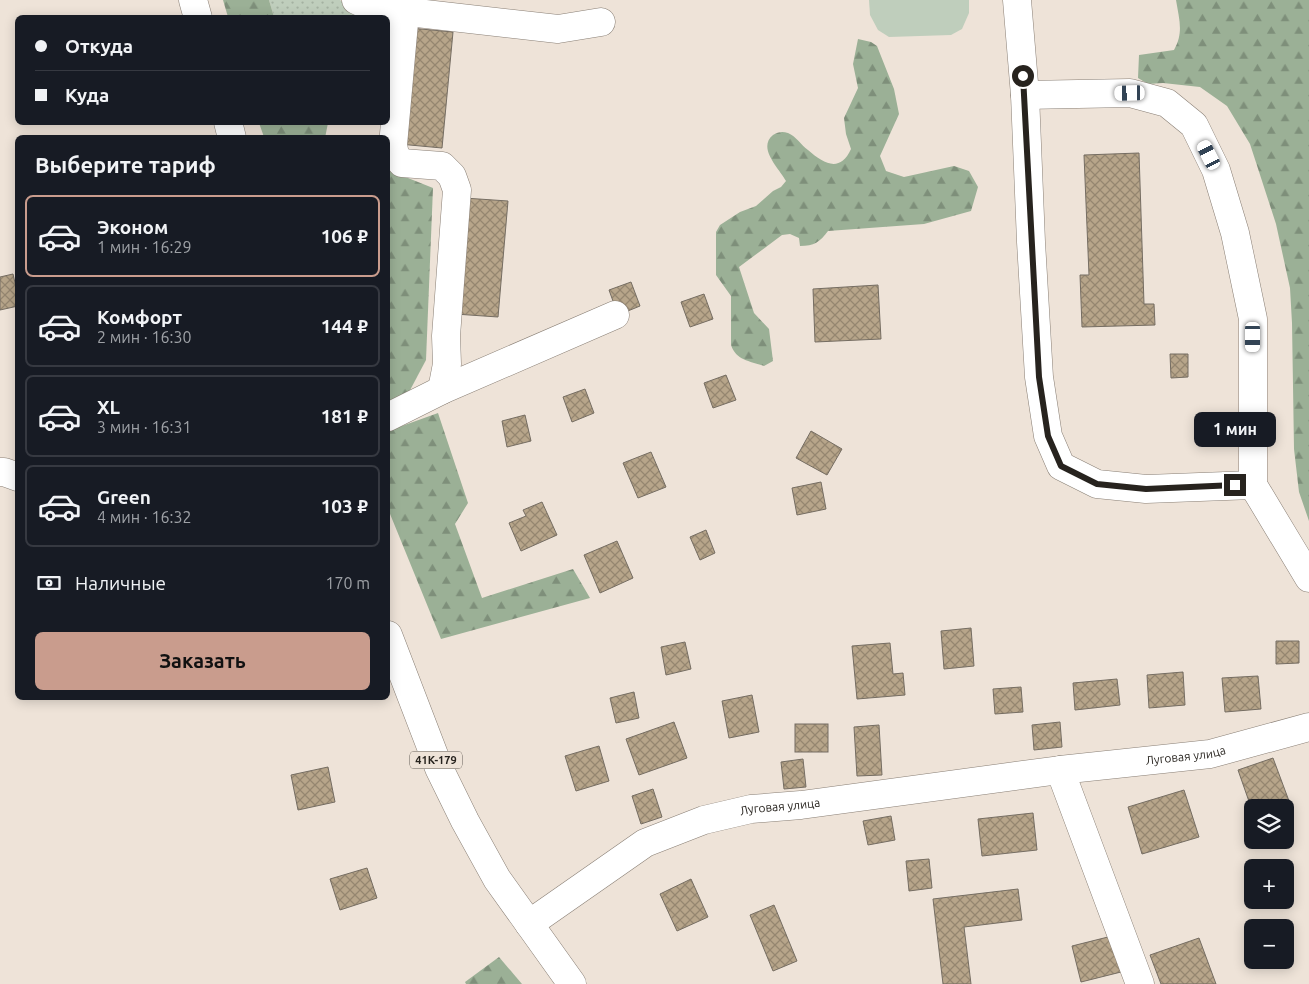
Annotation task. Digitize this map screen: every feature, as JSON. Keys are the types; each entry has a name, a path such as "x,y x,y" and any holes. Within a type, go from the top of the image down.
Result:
{"street":[{"path":"193,0 197,15"},
{"path":"356,0 373,8 405,12 449,8 558,29 601,22"},
{"path":"1017,0 1025,95 1030,232 1039,377 1048,436 1061,466 1097,484 1146,489 1253,485"},
{"path":"405,12 393,146 395,155 402,163 442,166 452,176 457,190 446,336 447,364 442,390"},
{"path":"1025,95 1130,93 1167,103 1194,125 1216,170 1235,233 1253,319 1253,485 1309,578"},
{"path":"390,416 442,390 615,315"},
{"path":"0,472 15,476"},
{"name":"41К-179","path":"390,640 439,768 465,821 497,879 522,914"},
{"name":"Луговая улица","path":"522,914 645,843 704,820 751,809 801,805 1060,770 1210,754 1309,727"},
{"path":"1060,770 1140,984"},
{"path":"522,914 572,984"}],"green space":[{"path":"223,0 269,0 273,15 227,15"},
{"path":"269,0 340,0 359,15 273,15"},
{"path":"869,0 969,0 969,13 962,29 951,35 889,37 878,30 870,15"},
{"path":"1176,0 1309,0 1309,521 1299,492 1294,449 1290,288 1276,224 1250,144 1227,106 1200,87 1163,83 1148,84 1138,78 1139,55 1174,50 1180,31"},
{"path":"858,39 871,42 877,46 894,89 899,114 880,156 886,171 904,177 954,166 969,171 978,187 971,211 924,224 828,231 816,243 805,246 800,246 799,238 790,234 782,235 739,267 754,313 769,329 773,361 764,366 748,361 736,354 731,345 731,296 716,275 716,232 720,225 740,212 756,206 786,181 768,152 767,146 773,135 782,132 791,134 814,155 831,164 837,164 847,157 851,149 846,134 844,118 858,88 853,64"},
{"path":"260,125 328,125 326,135 263,135"},
{"path":"390,171 433,188 426,360 408,394 390,403"},
{"path":"438,413 468,503 455,524 482,598 573,569 590,598 441,639 390,514 390,430"},
{"path":"499,957 522,984 466,984 465,982"}],"building":[{"path":"410,28 453,32 442,148 399,144"},
{"path":"1139,153 1144,304 1154,304 1155,325 1082,327 1080,275 1089,275 1084,155"},
{"path":"464,198 508,201 498,317 455,314"},
{"path":"13,274 15,307 0,310 0,277"},
{"path":"631,282 640,306 618,315 609,290"},
{"path":"878,285 881,339 815,342 813,289"},
{"path":"704,294 713,319 690,327 681,302"},
{"path":"1170,354 1188,354 1188,377 1171,378"},
{"path":"726,375 736,400 713,408 704,383"},
{"path":"585,389 594,413 572,422 563,397"},
{"path":"525,415 531,441 507,447 502,421"},
{"path":"811,431 842,449 827,475 796,458"},
{"path":"651,452 666,487 638,498 623,463"},
{"path":"821,482 826,509 797,515 792,488"},
{"path":"542,502 557,535 521,551 509,523 526,516 523,510"},
{"path":"706,530 715,553 700,560 690,537"},
{"path":"617,541 633,578 600,593 584,555"},
{"path":"971,628 974,666 944,669 941,631"},
{"path":"1276,641 1299,641 1299,663 1276,664"},
{"path":"685,642 691,669 666,675 661,647"},
{"path":"890,643 893,674 903,673 905,695 857,699 852,646"},
{"path":"1183,672 1185,705 1149,708 1147,675"},
{"path":"1258,676 1261,709 1225,712 1222,678"},
{"path":"1117,679 1120,705 1075,710 1073,683"},
{"path":"1021,687 1023,712 995,714 993,689"},
{"path":"634,692 639,718 616,723 610,698"},
{"path":"752,695 759,732 729,738 722,701"},
{"path":"674,722 687,758 639,775 626,739"},
{"path":"1060,722 1062,747 1034,750 1032,725"},
{"path":"795,724 828,724 828,752 795,752"},
{"path":"879,725 882,775 857,776 854,727"},
{"path":"599,746 609,781 576,791 565,756"},
{"path":"1273,758 1288,799 1248,799 1238,770"},
{"path":"803,759 806,787 784,789 781,762"},
{"path":"328,767 335,802 298,810 291,775"},
{"path":"653,789 662,817 641,824 632,796"},
{"path":"1184,790 1199,837 1142,854 1128,807"},
{"path":"1033,813 1037,850 982,856 978,819"},
{"path":"891,816 895,840 868,845 863,821"},
{"path":"929,859 932,888 909,891 906,861"},
{"path":"367,868 377,898 340,910 330,879"},
{"path":"691,879 708,917 677,931 660,894"},
{"path":"1018,889 1022,920 964,927 971,984 943,984 933,899"},
{"path":"774,905 797,961 773,971 750,915"},
{"path":"1120,934 1129,970 1081,982 1072,946"},
{"path":"1199,938 1216,984 1161,984 1150,955"}],"route":[{"path":"1023,76 1039,377 1048,436 1061,466 1097,484 1146,489 1235,485"}]}
